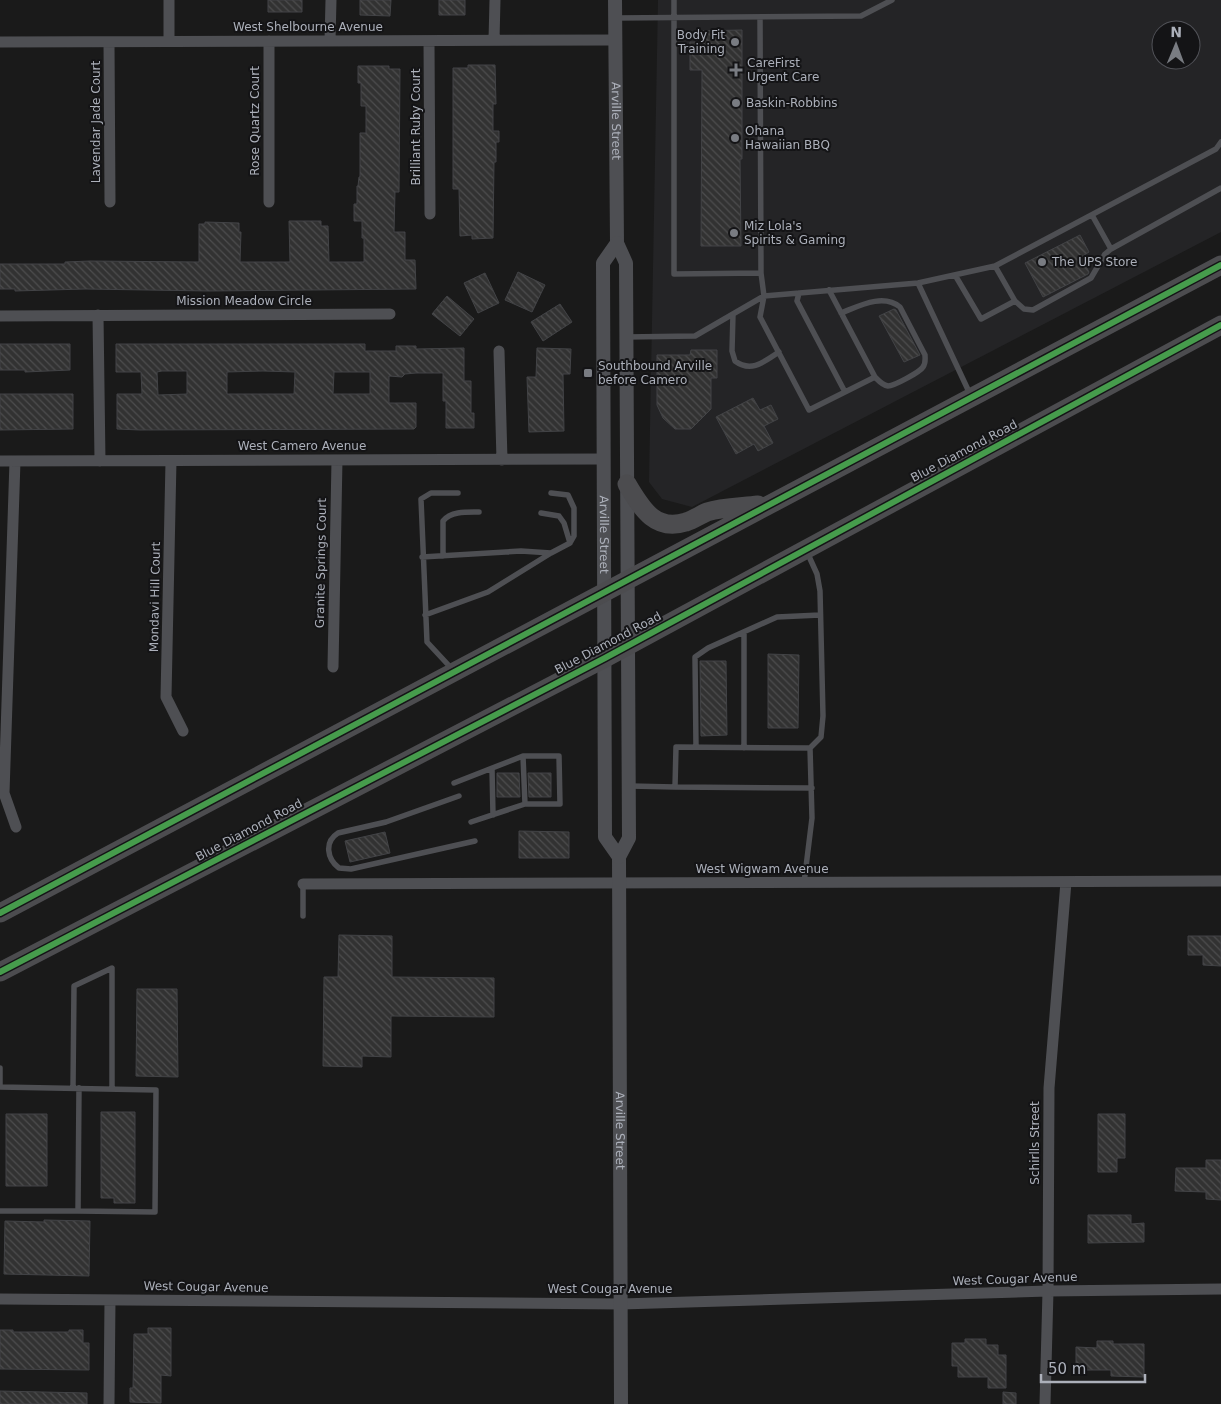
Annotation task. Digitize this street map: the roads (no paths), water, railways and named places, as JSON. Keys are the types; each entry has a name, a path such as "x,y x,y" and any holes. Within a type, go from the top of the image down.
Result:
{"highway":[{"path":"0,913 1221,265"},
{"name":"Blue Diamond Road","path":"0,972 605,658 1221,324"},
{"path":"627,484 645,512 658,522 673,525 687,522 709,512 771,503"}],"street":[{"path":"169,0 169,42"},
{"path":"330,41 331,0"},
{"path":"494,40 495,0"},
{"name":"Arville Street","path":"615,0 617,243 626,263 629,786 629,838 618,857 621,1404"},
{"name":"West Shelbourne Avenue","path":"0,42 615,40"},
{"name":"Rose Quartz Court","path":"269,41 269,202"},
{"name":"Brilliant Ruby Court","path":"429,41 430,214"},
{"name":"Lavendar Jade Court","path":"110,42 110,202"},
{"name":"Arville Street","path":"617,243 603,263 605,837 618,857"},
{"name":"Mission Meadow Circle","path":"0,316 390,314"},
{"path":"98,316 100,461"},
{"path":"499,351 502,460"},
{"name":"West Camero Avenue","path":"0,461 604,459"},
{"name":"Mondavi Hill Court","path":"171,460 166,697 183,731"},
{"name":"Granite Springs Court","path":"333,667 337,460"},
{"path":"15,461 4,793 16,827"},
{"name":"West Wigwam Avenue","path":"303,884 1221,881"},
{"name":"Schirlls Street","path":"1045,1404 1048,1291 1049,1088 1066,882"},
{"name":"West Cougar Avenue","path":"0,1299 621,1304 1048,1291 1221,1289"},
{"path":"109,1404 110,1300"}],"lane":[{"path":"674,0 674,274 761,273"},
{"path":"615,18 862,16 892,0"},
{"path":"760,17 761,273 764,296 760,317 809,410 875,377"},
{"path":"626,337 695,336 764,296 918,283 995,266 1216,149 1221,142"},
{"path":"995,266 1016,301 1024,309 1034,310 1091,278 1105,254 1111,249 1221,188"},
{"path":"1092,215 1111,249"},
{"path":"955,275 981,319 1016,301"},
{"path":"918,283 972,397"},
{"path":"829,290 841,313 875,377 881,384 893,386 922,369 925,365 925,355 900,307 894,302 876,301 841,313"},
{"path":"798,293 796,301 845,392"},
{"path":"733,314 732,351 735,362 742,367 755,366 779,352"},
{"path":"455,672 427,642 421,499 431,492 458,492"},
{"path":"425,615 488,592 570,543 574,536 574,508 568,495 551,494"},
{"path":"443,556 443,521 447,517 457,514 479,512"},
{"path":"541,513 559,516 564,523 570,543"},
{"path":"675,787 676,747 810,748 821,737 823,716 820,591 817,574 806,550"},
{"path":"422,557 521,551 551,554"},
{"path":"696,747 695,657 708,648 777,617 820,615"},
{"path":"744,632 744,748"},
{"path":"804,882 812,818 810,748"},
{"path":"523,756 525,804"},
{"path":"454,784 523,756 559,756 560,804 525,804 471,822"},
{"path":"492,769 492,815"},
{"path":"629,786 812,788"},
{"path":"459,796 386,822 338,833 332,837 329,843 328,849 331,859 339,868 351,869 475,841"},
{"path":"303,884 303,916"},
{"path":"78,1211 74,986 112,968 112,1089"},
{"path":"0,1068 0,1087 156,1090 155,1212 0,1211"}],"place":[{"name":"Body Fit Training","path":"735,42"},
{"name":"CareFirst Urgent Care","path":"736,70"},
{"name":"Baskin-Robbins","path":"736,103"},
{"name":"Ohana Hawaiian BBQ","path":"735,138"},
{"name":"Miz Lola's Spirits & Gaming","path":"734,233"},
{"name":"The UPS Store","path":"1042,262"},
{"name":"Southbound Arville before Camero","path":"588,373"}]}
